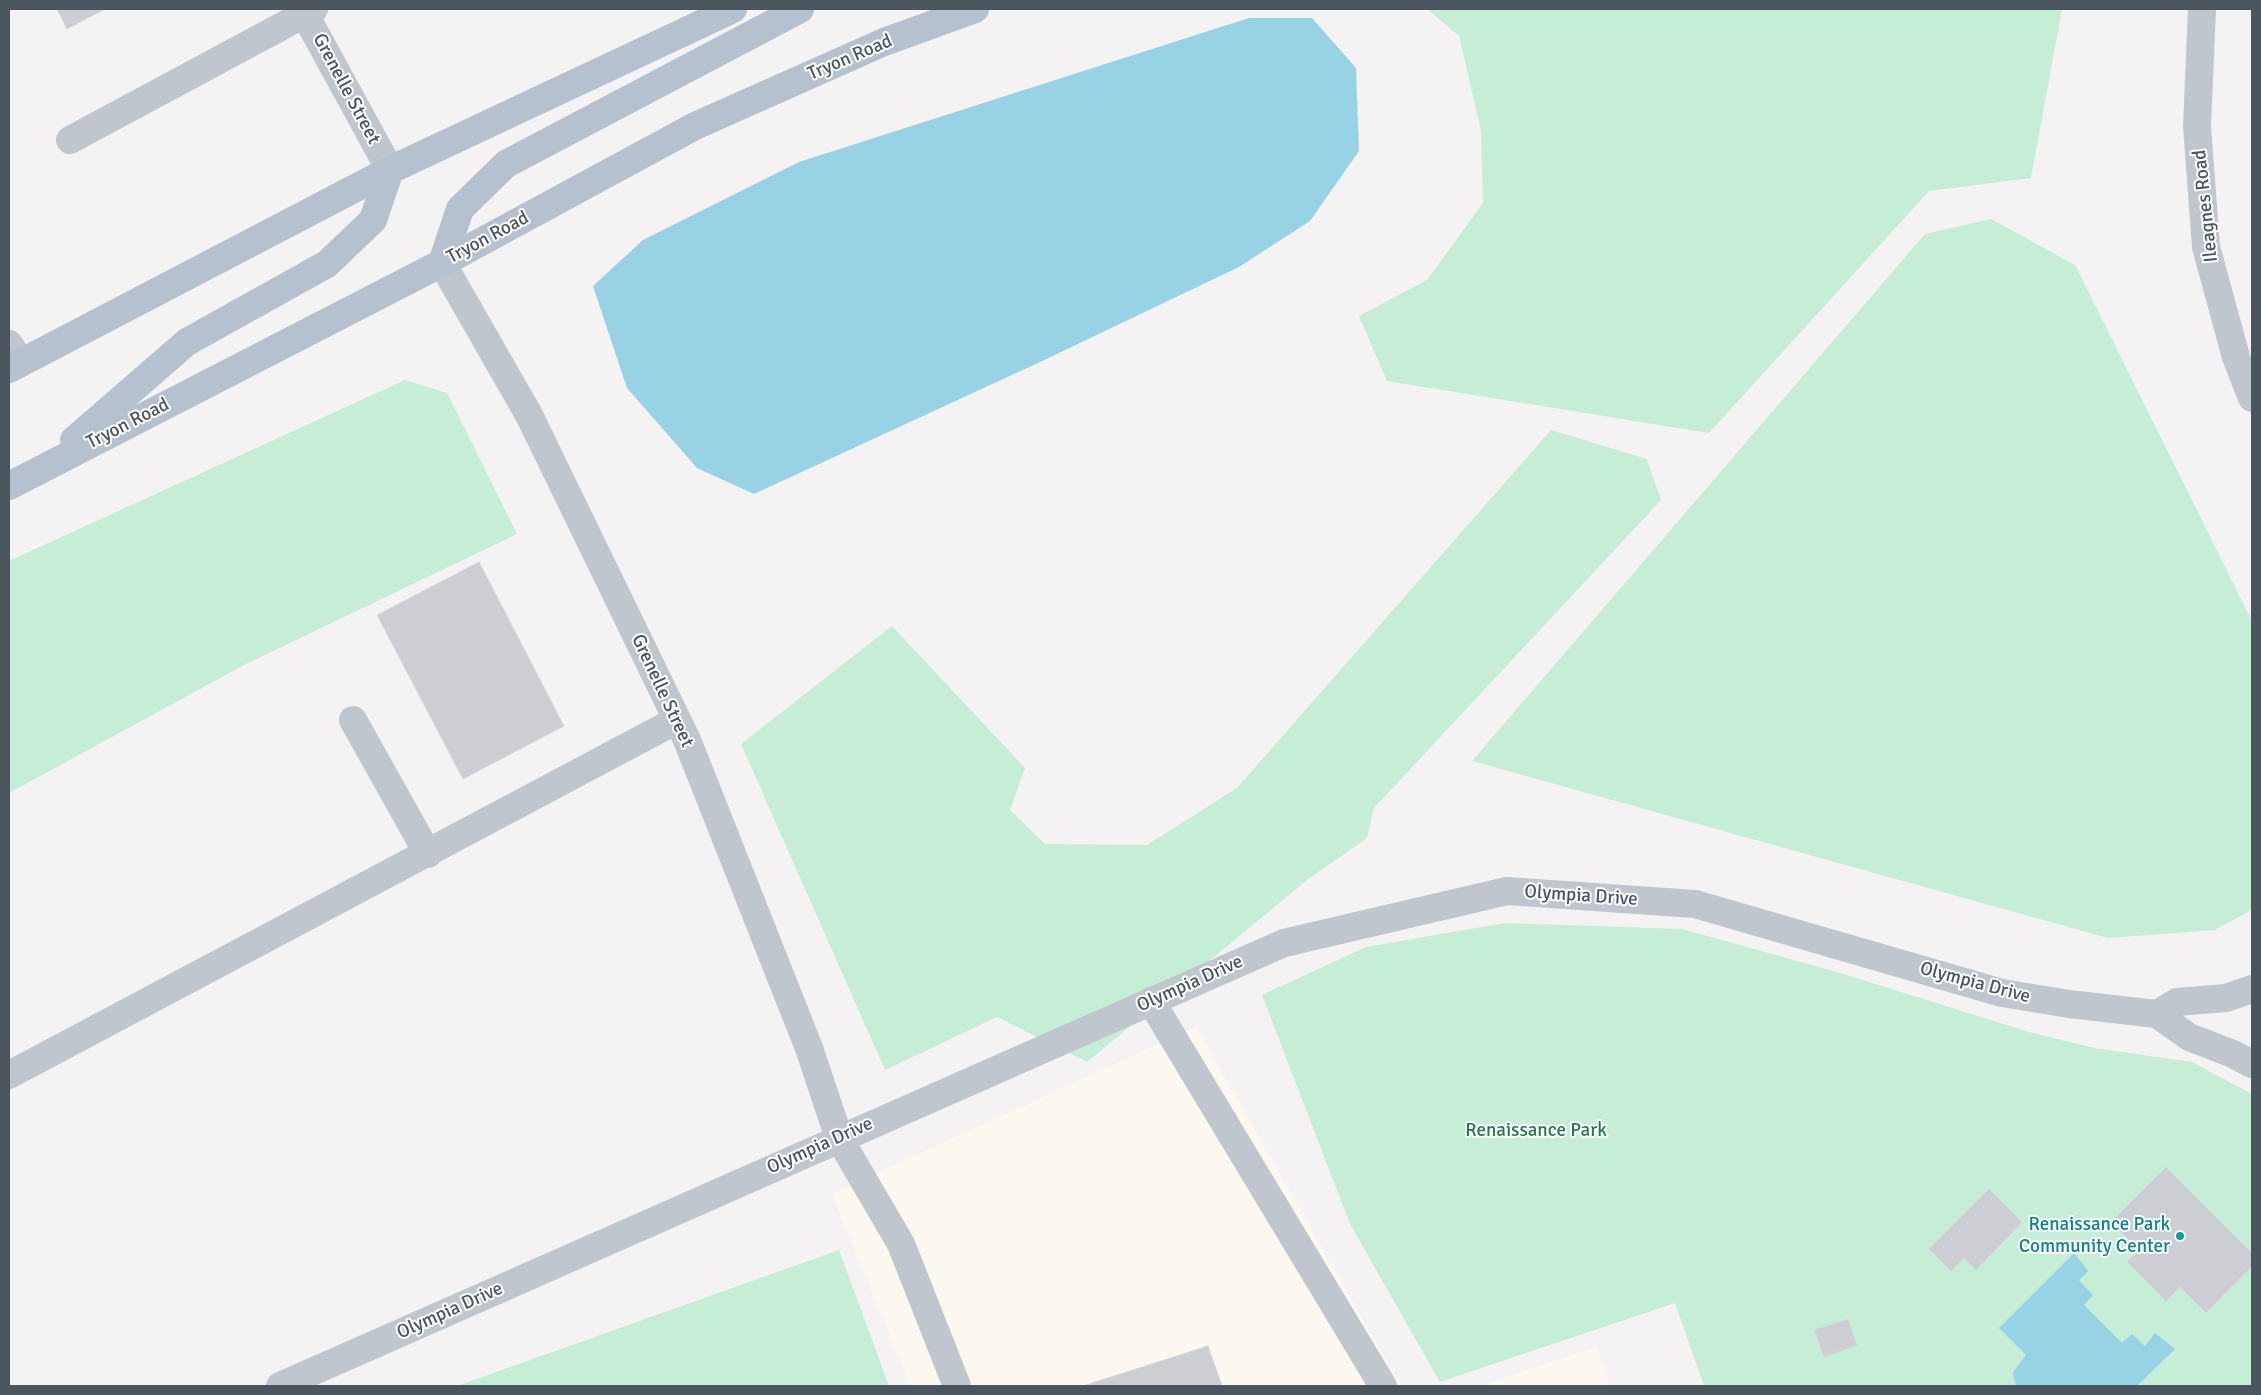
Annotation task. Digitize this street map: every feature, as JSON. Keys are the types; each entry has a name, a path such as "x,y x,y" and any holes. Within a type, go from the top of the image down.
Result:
{"main road":[{"path":"13,358 390,170 733,9"},
{"path":"442,263 460,209 506,164 800,9"},
{"name":"Tryon Road","path":"9,486 442,263 695,126 884,42 975,9"},
{"path":"43,468 187,342 326,264 373,220 390,170"}],"street":[{"name":"Ileagnes Road","path":"2202,9 2197,126 2206,247 2236,357 2252,398"},
{"name":"Grenelle Street","path":"307,10 390,170"},
{"path":"70,140 307,10"},
{"name":"Grenelle Street","path":"442,263 529,415 677,720 809,1048 839,1138 901,1244 957,1386"},
{"path":"353,720 428,854"},
{"path":"9,1075 677,720"},
{"name":"Olympia Drive","path":"280,1386 1284,943 1507,891 1695,904 2002,993 2069,1004 2157,1014 2189,1037 2233,1054 2252,1064"},
{"path":"2157,1014 2177,1002 2226,998 2252,989"},
{"path":"1151,1001 1383,1386"}],"shaded area":[{"path":"1196,1027 1401,1386 910,1386 832,1194"},
{"path":"1596,1347 1609,1386 1480,1386"}],"green space":[{"path":"1427,9 2062,9 2031,178 1929,191 1709,433 1387,381 1359,316 1427,280 1483,203 1481,130 1459,36"},
{"path":"1991,219 2075,265 2252,621 2252,910 2215,930 2108,938 1472,761 1925,234"},
{"path":"405,380 447,393 517,534 244,665 9,793 9,561"},
{"path":"1551,430 1647,459 1661,500 1374,808 1367,838 1307,880 1087,1062 997,1017 885,1070 741,744 892,626 1025,768 1010,810 1045,844 1147,845 1237,788"},
{"name":"Renaissance Park","path":"1505,923 1682,929 1837,972 2029,1032 2094,1048 2192,1062 2252,1094 2252,1386 1704,1386 1675,1303 1440,1382 1350,1224 1262,995 1366,947"},
{"path":"839,1250 889,1386 457,1386"}],"water":[{"path":"1249,18 1312,18 1356,68 1359,151 1310,221 1239,267 1040,362 754,494 697,468 627,388 593,286 643,240 799,162"},
{"path":"2074,1253 2088,1271 2079,1280 2093,1295 2084,1305 2122,1343 2132,1334 2145,1346 2155,1333 2175,1349 2137,1386 2016,1386 2013,1372 2026,1355 1999,1328"}],"building":[{"path":"57,9 105,9 67,29"},
{"path":"479,562 564,726 463,779 377,615"},
{"name":"Renaissance Park Community Center","path":"2166,1167 2252,1253 2252,1266 2206,1313 2180,1287 2166,1301 2127,1262 2139,1250 2111,1222"},
{"path":"1989,1189 2022,1222 1976,1270 1964,1258 1951,1271 1929,1249"},
{"path":"1848,1319 1857,1345 1824,1357 1814,1330"},
{"path":"1208,1346 1222,1386 1083,1386"}],"place":[{"name":"Renaissance Park Community Center","path":"2180,1236"}]}
